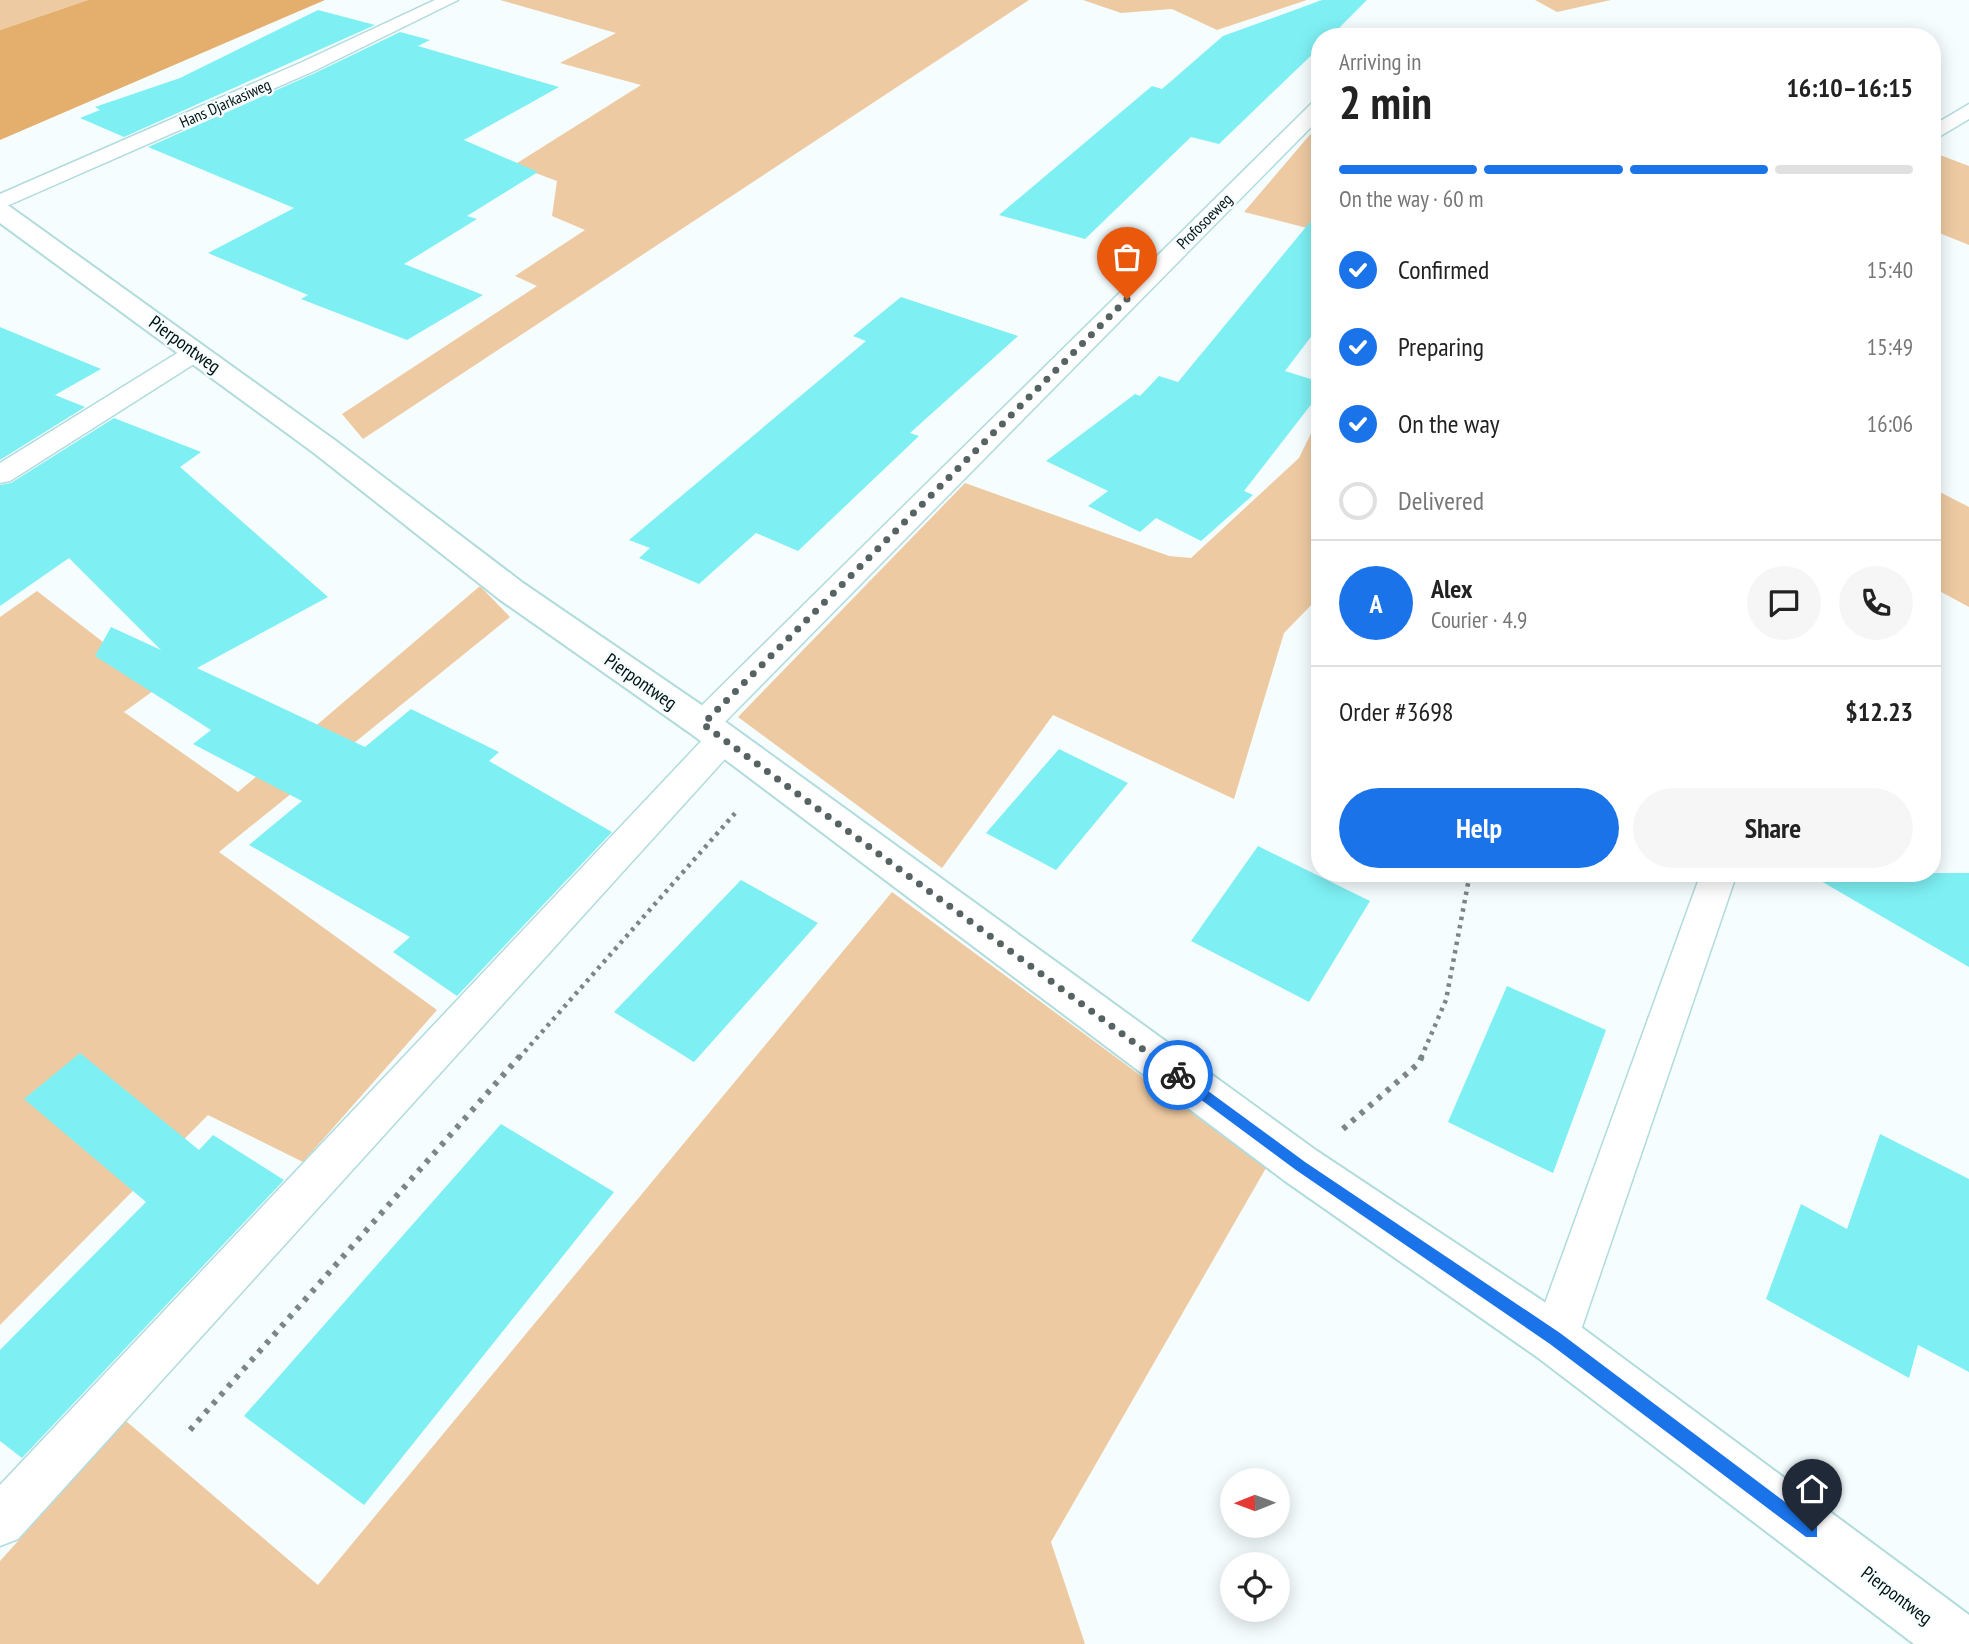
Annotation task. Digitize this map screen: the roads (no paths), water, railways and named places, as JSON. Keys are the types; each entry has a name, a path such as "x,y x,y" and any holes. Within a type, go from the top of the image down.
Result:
{"street":[{"name":"Pierpontweg","path":"0,211 196,352 511,591 713,731 1301,1166 1555,1339 1961,1644"}],"lane":[{"name":"Hans Djarkasiweg","path":"0,202 307,67 449,0"},
{"path":"1941,129 1969,110"},
{"name":"Profosoeweg","path":"0,1521 713,731 1311,115"},
{"path":"0,475 196,352"},
{"path":"1555,1339 1716,882"}]}
